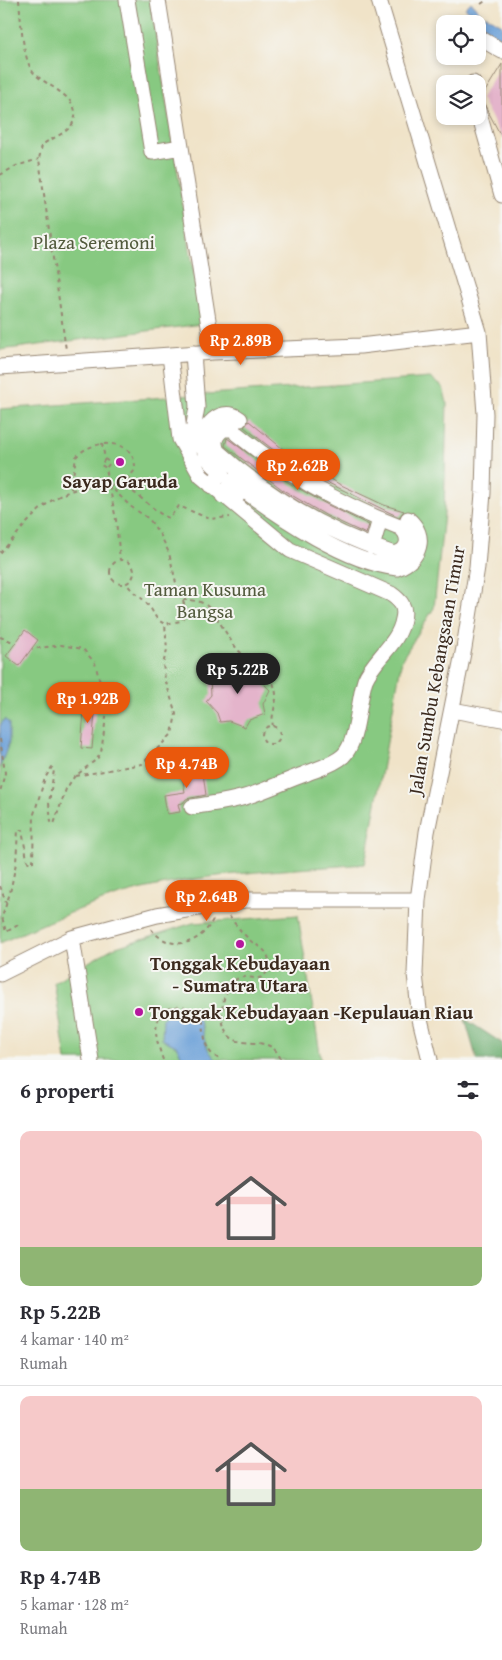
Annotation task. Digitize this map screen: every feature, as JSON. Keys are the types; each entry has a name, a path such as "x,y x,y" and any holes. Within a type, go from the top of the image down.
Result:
{"street":[{"path":"127,0 152,152 181,146"},
{"path":"158,0 213,352"},
{"name":"Jalan Sumbu Kebangsaan Timur","path":"379,0 479,332 485,414 483,493 477,566 452,710 427,832 418,900 415,974 420,1019 430,1060"},
{"path":"486,42 502,51"},
{"path":"482,125 502,194"},
{"path":"0,367 192,353 360,346 479,332"},
{"path":"189,454 197,406 192,353"},
{"path":"170,355 180,439 201,476 290,550 391,594 400,601 404,608 403,620 398,634 373,666 366,679 349,749 342,757 327,765 245,797 192,807"},
{"path":"212,485 222,472 207,457 202,440 204,432 216,417 231,415 240,431 271,460 310,486 349,508 380,520 401,524 417,530 419,546 417,554 397,568 353,554 326,542 273,511 242,489 232,502"},
{"path":"177,418 195,417"},
{"path":"240,431 223,429 216,434 214,443 216,451 236,468 298,511 372,547 394,554 402,553 407,547 408,539 401,524"},
{"path":"232,502 240,431"},
{"path":"372,547 380,520"},
{"path":"452,710 502,719"},
{"path":"0,974 72,938 144,919 220,904 244,900 418,900"},
{"path":"72,938 91,1060"}],"path":[{"path":"18,0 28,62 41,80 66,95 73,108 73,118 70,127 42,145 39,159 64,326 67,362"},
{"path":"481,4 487,0"},
{"path":"0,176 16,166 39,159"},
{"path":"102,442 105,459 110,463 106,468 116,520 120,560"},
{"path":"71,490 76,457 91,445 102,442 121,447 132,456 135,470 122,486"},
{"path":"105,459 100,465 106,468"},
{"path":"108,484 130,506 149,519 161,536 169,553 182,600 187,611 181,621 166,624 152,615 149,606 132,592 127,584"},
{"path":"0,553 25,523 49,502 71,490 108,484 122,486 169,518 178,506 210,519 232,516 232,502"},
{"path":"120,560 129,562 134,569 134,578 127,584 119,585 112,580 109,571 113,564 120,560"},
{"path":"182,600 199,601 208,607 240,651 269,675 275,688 277,701 272,721 280,736 272,744 266,742 262,737 263,731 267,726 273,726"},
{"path":"74,777 142,764 172,734 176,714 165,679 163,664 167,650 166,624"},
{"path":"0,637 16,643"},
{"path":"18,925 6,932 2,917 16,863 16,842 19,828 22,830 29,863 34,859 34,814 45,778 52,767 54,770 49,802 51,822 54,824 59,805 74,777 97,759 101,753 107,710 95,664 83,649 73,645 32,649"},
{"path":"0,739 5,773 0,792"},
{"path":"0,886 6,903"},
{"path":"144,919 156,935 168,942 185,943 198,938 209,930 220,904"},
{"path":"220,904 241,932 264,949 268,956 269,965 266,974 261,978 239,978 228,990 222,1005 223,1026 235,1040 243,1043 263,1042 272,1046 278,1052 280,1060"},
{"path":"163,1060 157,1043 158,1020 162,1013 176,1007 188,1008 202,1017 204,1041 209,1051 222,1060"}],"green space":[{"name":"Plaza Seremoni","path":"0,0 150,0 202,324 0,350"},
{"name":"Taman Kusuma Bangsa","path":"430,378 443,387 447,403 444,514 434,608 402,659 365,864 209,877 147,888 87,906 0,943 0,409"},
{"path":"298,915 321,1060 66,1060 54,982 113,948 193,923"},
{"path":"465,1019 502,1043 502,1060 477,1060"}],"water":[{"path":"471,2 482,15 474,15 465,8"},
{"path":"486,16 502,25 502,39 486,29"},
{"path":"4,719 9,723 9,743 0,767 0,726"},
{"path":"179,1011 190,1014 201,1023 206,1044 217,1060 184,1060 176,1046 162,1039 163,1018 170,1013"}],"building":[{"path":"502,64 502,138 486,108 486,90"},
{"path":"249,421 283,449 339,484 384,505 404,511 399,517 318,478 280,455 244,427"},
{"path":"227,438 289,483 369,525 366,534 327,516 283,490 225,446"},
{"path":"25,630 38,640 19,666 6,656"},
{"path":"231,664 245,670 255,668 258,678 270,690 263,704 265,714 249,720 245,727 229,721 220,722 217,713 206,701 211,695 210,678 220,675"},
{"path":"85,699 96,700 92,749 81,748"},
{"path":"202,766 206,795 186,799 183,803 178,804 180,812 167,814 164,795 185,792 181,769"}],"place":[{"name":"Sayap Garuda","path":"120,462"},
{"name":"Tonggak Kebudayaan - Sumatra Utara","path":"240,944"},
{"name":"Tonggak Kebudayaan -Kepulauan Riau","path":"139,1012"}]}
